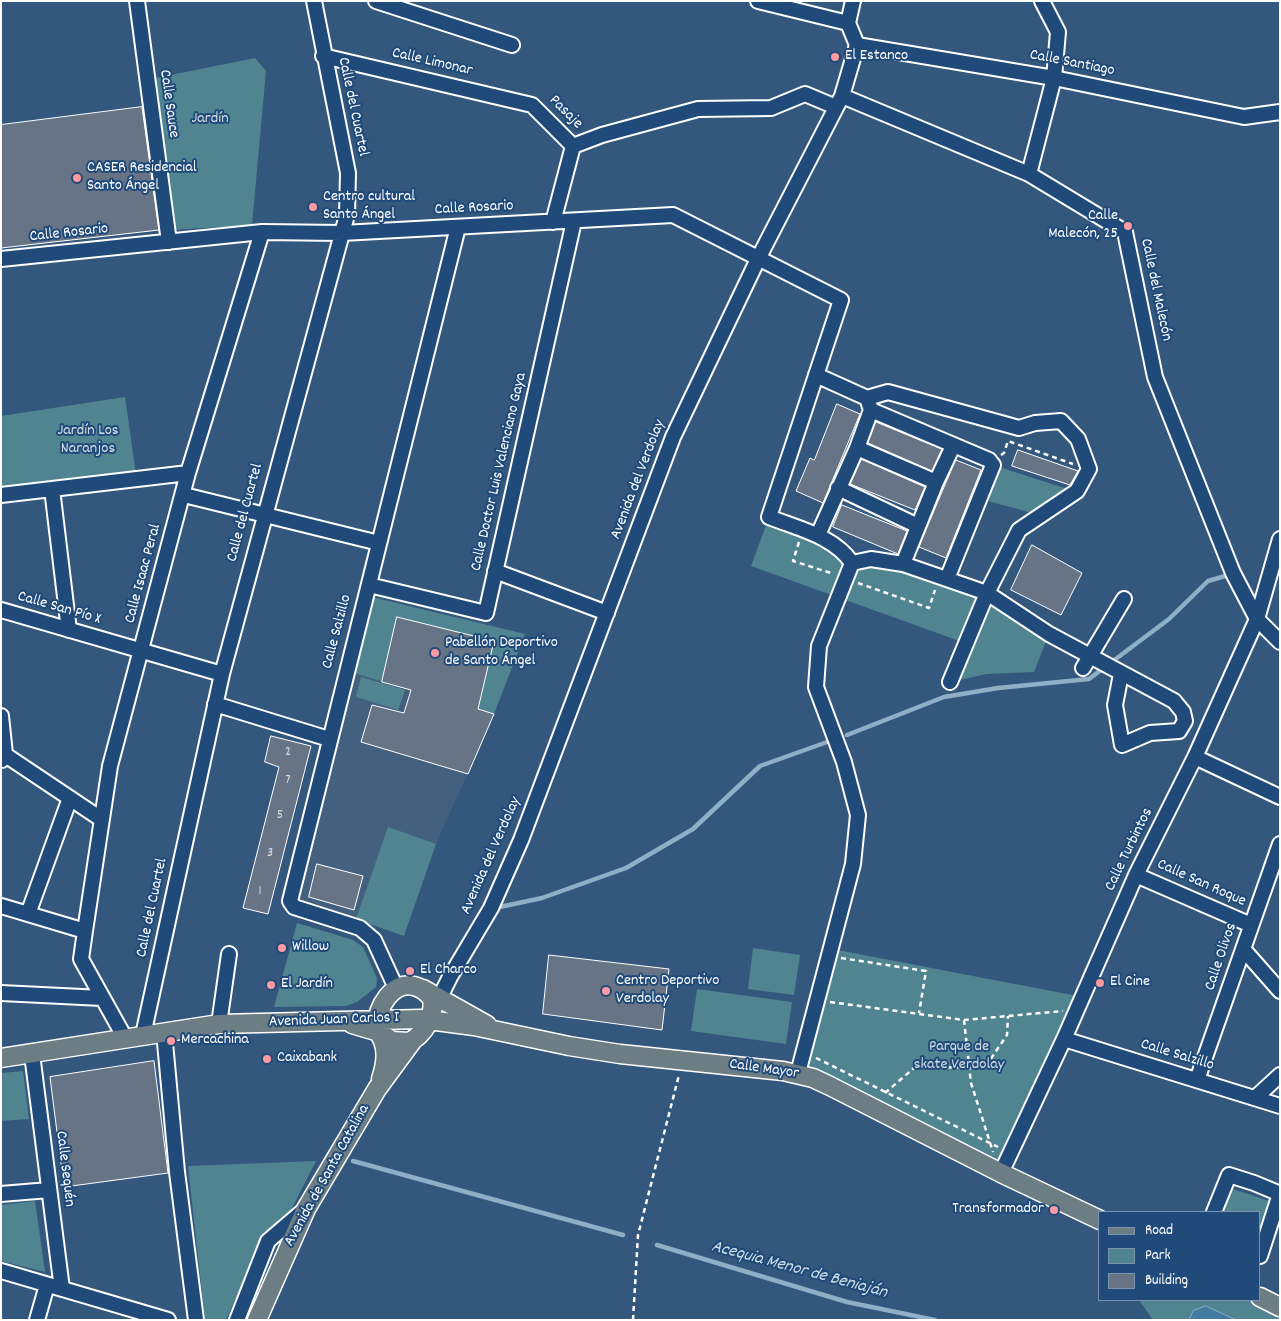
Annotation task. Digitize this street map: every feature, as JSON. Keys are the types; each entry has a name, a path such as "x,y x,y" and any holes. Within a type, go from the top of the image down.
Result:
{"main road":[{"path":"413,1040 403,1042 392,1041 378,1025 387,998 396,988 404,984 429,1001 498,1032"},
{"name":"Avenida Juan Carlos I","path":"1,1058 219,1024 321,1020 355,1025 378,1025 429,1001"},
{"name":"Calle Mayor","path":"429,1001 498,1032 569,1046 683,1061 798,1073 855,1098 1001,1173 1098,1219"},
{"name":"Avenida de Santa Catalina","path":"257,1320 306,1209 377,1089 413,1040 429,1001"},
{"name":"Avenida de Santa Catalina","path":"377,1089 385,1062 384,1044 378,1025"},
{"path":"1261,1298 1280,1307"}],"street":[{"name":"Calle Sauce","path":"137,1 169,242"},
{"name":"Calle del Cuartel","path":"143,1036 222,674 264,514 347,215 348,173 323,56 314,1"},
{"path":"376,1 512,45"},
{"path":"758,1 848,23"},
{"path":"853,1 848,23 857,44"},
{"path":"1029,174 1054,78 1058,32 1042,1"},
{"name":"Calle Santiago","path":"857,44 1054,78 1244,117 1280,112"},
{"name":"Avenida del Verdolay","path":"429,1001 450,977 491,908 521,840 673,437 758,259 839,102 857,44"},
{"name":"Calle Limonar","path":"323,56 532,105"},
{"name":"Calle del Malecón","path":"573,146 602,135 698,109 771,108 805,94 839,102 1029,174 1125,232 1155,377 1233,573 1257,619 1280,642"},
{"name":"Pasaje","path":"532,105 573,146"},
{"path":"553,222 573,146"},
{"name":"Calle Rosario","path":"1,259 262,232 342,233 673,215 841,300 816,375"},
{"name":"Calle Doctor Luis Valenciano Gaya","path":"369,585 486,614 574,221"},
{"name":"Calle Salzillo","path":"396,988 374,940 368,933 360,928 291,905 329,739 458,227"},
{"name":"Calle Isaac Peral","path":"125,1038 81,959 110,766 184,495 188,473 262,232"},
{"path":"852,563 844,550 818,535 769,517 816,375 953,446 989,460 993,465 943,578"},
{"path":"818,535 857,448 869,404 888,392 1019,428 1035,423 1061,421 1078,438 1088,469 1077,492 1019,530 987,593 950,682"},
{"path":"902,564 953,446"},
{"path":"857,448 936,482"},
{"path":"1,495 188,473"},
{"path":"838,488 918,526"},
{"path":"52,490 69,630"},
{"path":"184,495 379,542"},
{"name":"Calle Turbintos","path":"1001,1173 1064,1039 1136,875 1195,757 1257,619 1280,539"},
{"path":"852,563 871,559 902,564 987,593 1049,634 1174,701 1183,712 1185,721 1179,731 1150,733 1122,745 1115,705 1121,674"},
{"path":"798,1073 853,864 858,815 844,762 816,687 819,646 852,563"},
{"path":"495,571 607,613"},
{"path":"1082,668 1096,658 1124,599"},
{"name":"Calle San Pío X","path":"1,610 222,674"},
{"path":"215,704 329,739"},
{"path":"1,716 2,756 101,819"},
{"path":"1195,757 1280,797"},
{"path":"28,914 70,798"},
{"name":"Calle Olivos","path":"1197,1080 1280,844"},
{"name":"Calle San Roque","path":"1136,875 1251,925"},
{"path":"1,906 85,931"},
{"path":"1244,950 1280,991"},
{"path":"219,1024 229,954"},
{"path":"1,993 102,998"},
{"path":"164,1032 177,1172 196,1320"},
{"name":"Calle Salzillo","path":"1064,1039 1280,1106"},
{"name":"Calle Sequén","path":"32,1054 62,1289"},
{"path":"1255,1098 1280,1075"},
{"path":"1214,1211 1229,1175 1274,1190 1279,1197 1274,1232 1261,1254"},
{"path":"1,1194 49,1190"},
{"path":"237,1320 268,1241 306,1209"},
{"path":"1,1272 168,1320"},
{"path":"37,1320 48,1285"}],"path":[{"path":"1008,441 1088,469"},
{"path":"803,530 793,560 929,608 943,578"},
{"path":"830,957 926,972 918,1013"},
{"path":"816,1001 964,1020 1077,1010"},
{"path":"885,1093 914,1068 970,1067 990,1060 1007,1035 1008,1016"},
{"path":"964,1020 971,1083 1001,1173"},
{"path":"803,1054 1010,1154"},
{"path":"633,1320 638,1235 683,1061"}],"shaded area":[{"path":"346,671 494,714 436,844 404,936 356,919 290,901"},
{"path":"1206,1306 1236,1320 1189,1320 1193,1311"}],"green space":[{"name":"Jardín","path":"255,58 266,71 252,225 171,230 151,79"},
{"name":"Jardín Los Naranjos","path":"125,397 136,474 1,489 1,416"},
{"path":"993,465 1077,492 1039,515 981,499"},
{"path":"769,517 818,535 852,563 871,559 947,579 1049,634 1034,672 987,674 950,682 965,643 751,566"},
{"name":"Pabellón Deportivo de Santo Ángel","path":"372,597 525,634 494,714 346,671"},
{"path":"361,677 405,690 398,710 356,697"},
{"path":"388,827 436,844 404,936 356,919"},
{"path":"297,923 353,940 363,947 377,978 376,987 357,1002 346,1006 274,1007"},
{"path":"753,948 800,955 794,995 748,989"},
{"name":"Parque de skate Verdolay","path":"832,949 1083,997 1001,1173 798,1073"},
{"path":"697,989 792,1002 786,1044 691,1031"},
{"path":"23,1071 29,1119 1,1121 1,1073"},
{"path":"316,1161 290,1212 262,1239 226,1320 205,1320 188,1166"},
{"path":"1230,1188 1269,1201 1261,1226 1261,1211 1222,1211"},
{"path":"35,1201 45,1272 1,1261 1,1205"},
{"path":"1261,1300 1280,1307 1280,1320 1153,1320 1140,1301"}],"building":[{"name":"CASER Residencial Santo Ángel","path":"142,107 159,230 1,248 1,125"},
{"path":"837,404 860,414 823,503 796,491 810,458 814,460"},
{"path":"876,422 942,449 932,471 868,443"},
{"path":"1018,450 1078,471 1070,485 1012,466"},
{"path":"861,459 925,487 915,510 850,484"},
{"path":"956,460 981,470 946,558 919,547"},
{"path":"842,505 907,531 898,554 833,527"},
{"path":"1032,545 1082,573 1061,615 1011,590"},
{"path":"397,617 494,641 478,709 494,714 468,774 361,742 372,705 404,713 411,690 382,682"},
{"path":"271,736 311,746 268,914 243,908 279,767 265,762"},
{"path":"317,864 363,876 354,910 309,897"},
{"name":"Centro Deportivo Verdolay","path":"549,955 669,969 662,1030 543,1014"},
{"path":"154,1061 168,1173 64,1187 50,1077"}],"waterway":[{"path":"847,735 944,697 998,688 1089,679 1169,619 1208,581 1232,574"},
{"path":"495,908 542,898 626,868 693,829 760,766 830,741"},
{"name":"Acequia Menor de Beniaján","path":"353,1161 623,1235"},
{"name":"Acequia Menor de Beniaján","path":"657,1245 847,1302 935,1320"}],"place":[{"name":"El Estanco","path":"835,57"},
{"name":"CASER Residencial Santo Ángel","path":"77,178"},
{"name":"Centro cultural Santo Ángel","path":"313,207"},
{"name":"Calle Malecón, 25","path":"1128,226"},
{"name":"Pabellón Deportivo de Santo Ángel","path":"435,653"},
{"name":"Willow","path":"282,948"},
{"name":"El Charco","path":"410,971"},
{"name":"El Cine","path":"1100,983"},
{"name":"El Jardín","path":"271,985"},
{"name":"Centro Deportivo Verdolay","path":"606,991"},
{"name":"Mercachina","path":"171,1041"},
{"name":"Caixabank","path":"267,1059"},
{"name":"Transformador","path":"1054,1210"}]}
